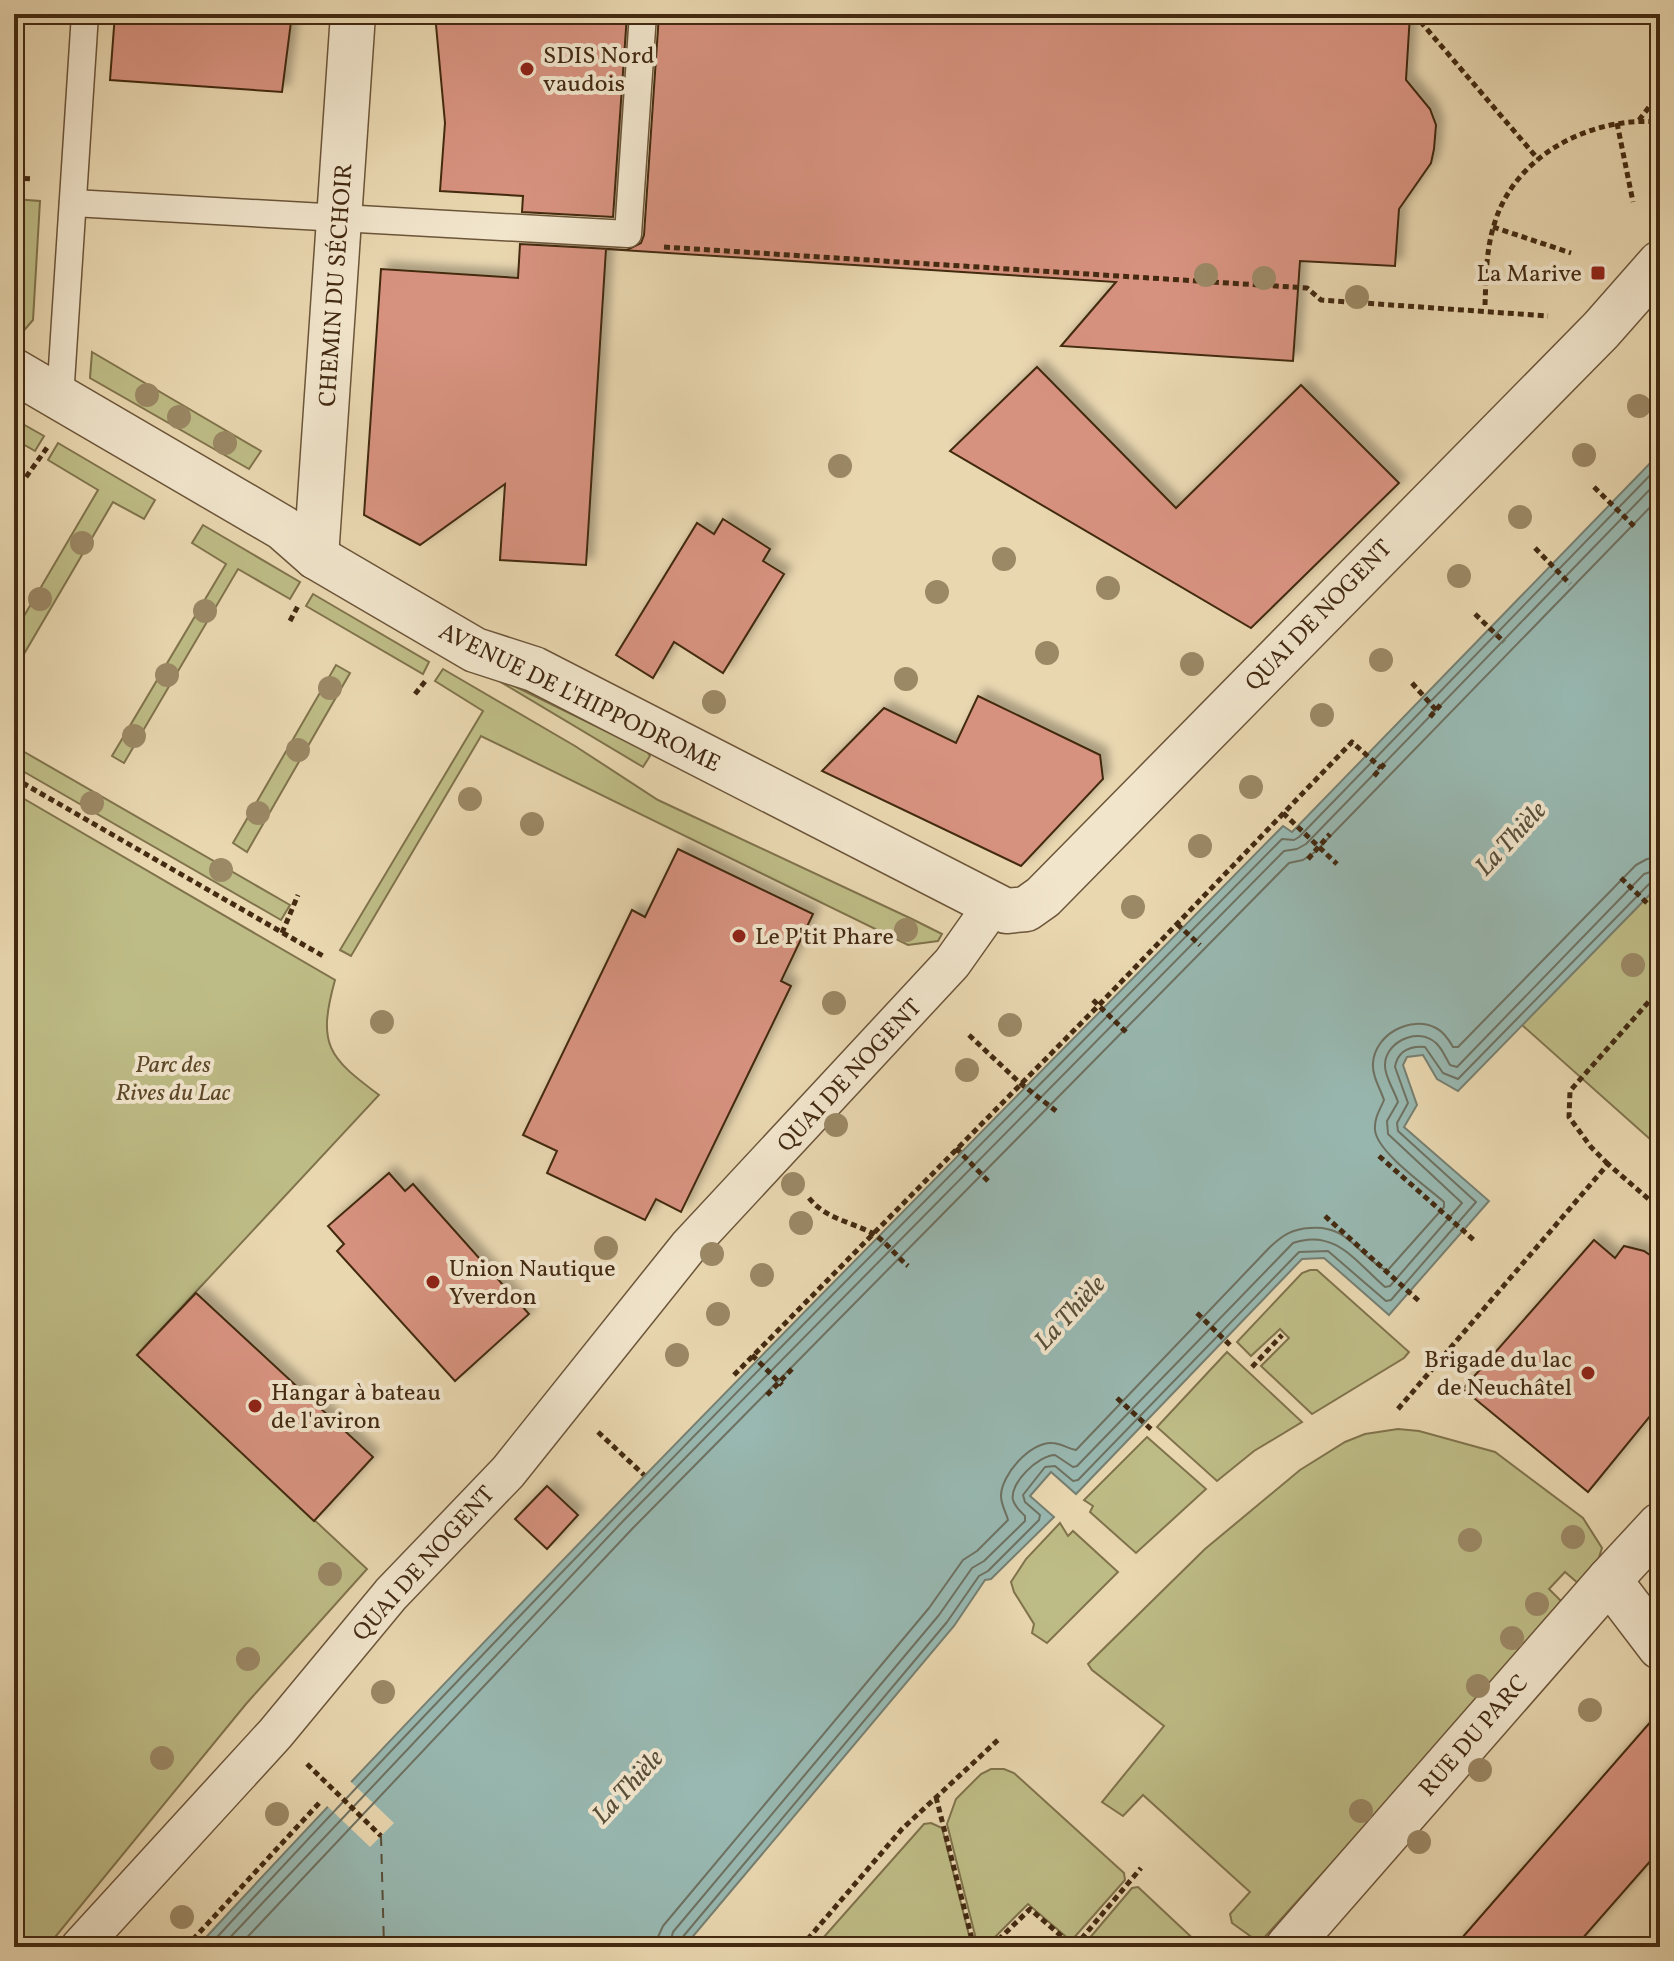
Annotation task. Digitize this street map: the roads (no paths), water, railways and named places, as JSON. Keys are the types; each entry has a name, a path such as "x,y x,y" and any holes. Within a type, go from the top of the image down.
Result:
{"street":[{"name":"CHEMIN DU SÉCHOIR","path":"316,557 353,14"},
{"name":"QUAI DE NOGENT","path":"80,1947 275,1734 391,1594 508,1472 688,1247 952,963 993,905 1006,911 1026,909 1043,897 1601,330 1660,263"},
{"name":"AVENUE DE L'HIPPODROME","path":"14,371 283,528 316,557 475,650 534,669 993,905"},
{"name":"RUE DU PARC","path":"1288,1947 1660,1525"},
{"path":"1609,1580 1660,1647"}],"lane":[{"path":"60,398 85,14"},
{"path":"73,203 628,234 643,14"}],"water":[{"name":"La Thièle","path":"1660,453 1660,884 1458,1091 1437,1079 1423,1055 1407,1057 1403,1065 1417,1105 1404,1127 1489,1201 1389,1315 1324,1258 1302,1259 1076,1494 1051,1472 1030,1496 1054,1517 991,1579 985,1580 954,1626 684,1947 197,1947 464,1663 736,1382 1283,826 1292,832"}],"place":[{"name":"SDIS Nord vaudois","path":"527,69"},
{"name":"La Marive","path":"1598,273"},
{"name":"Le P'tit Phare","path":"739,936"},
{"name":"Union Nautique Yverdon","path":"433,1282"},
{"name":"Brigade du lac de Neuchâtel","path":"1588,1373"},
{"name":"Hangar à bateau de l'aviron","path":"255,1406"}],"park label":[{"name":"Parc des Rives du Lac","path":"173,1078"}]}
